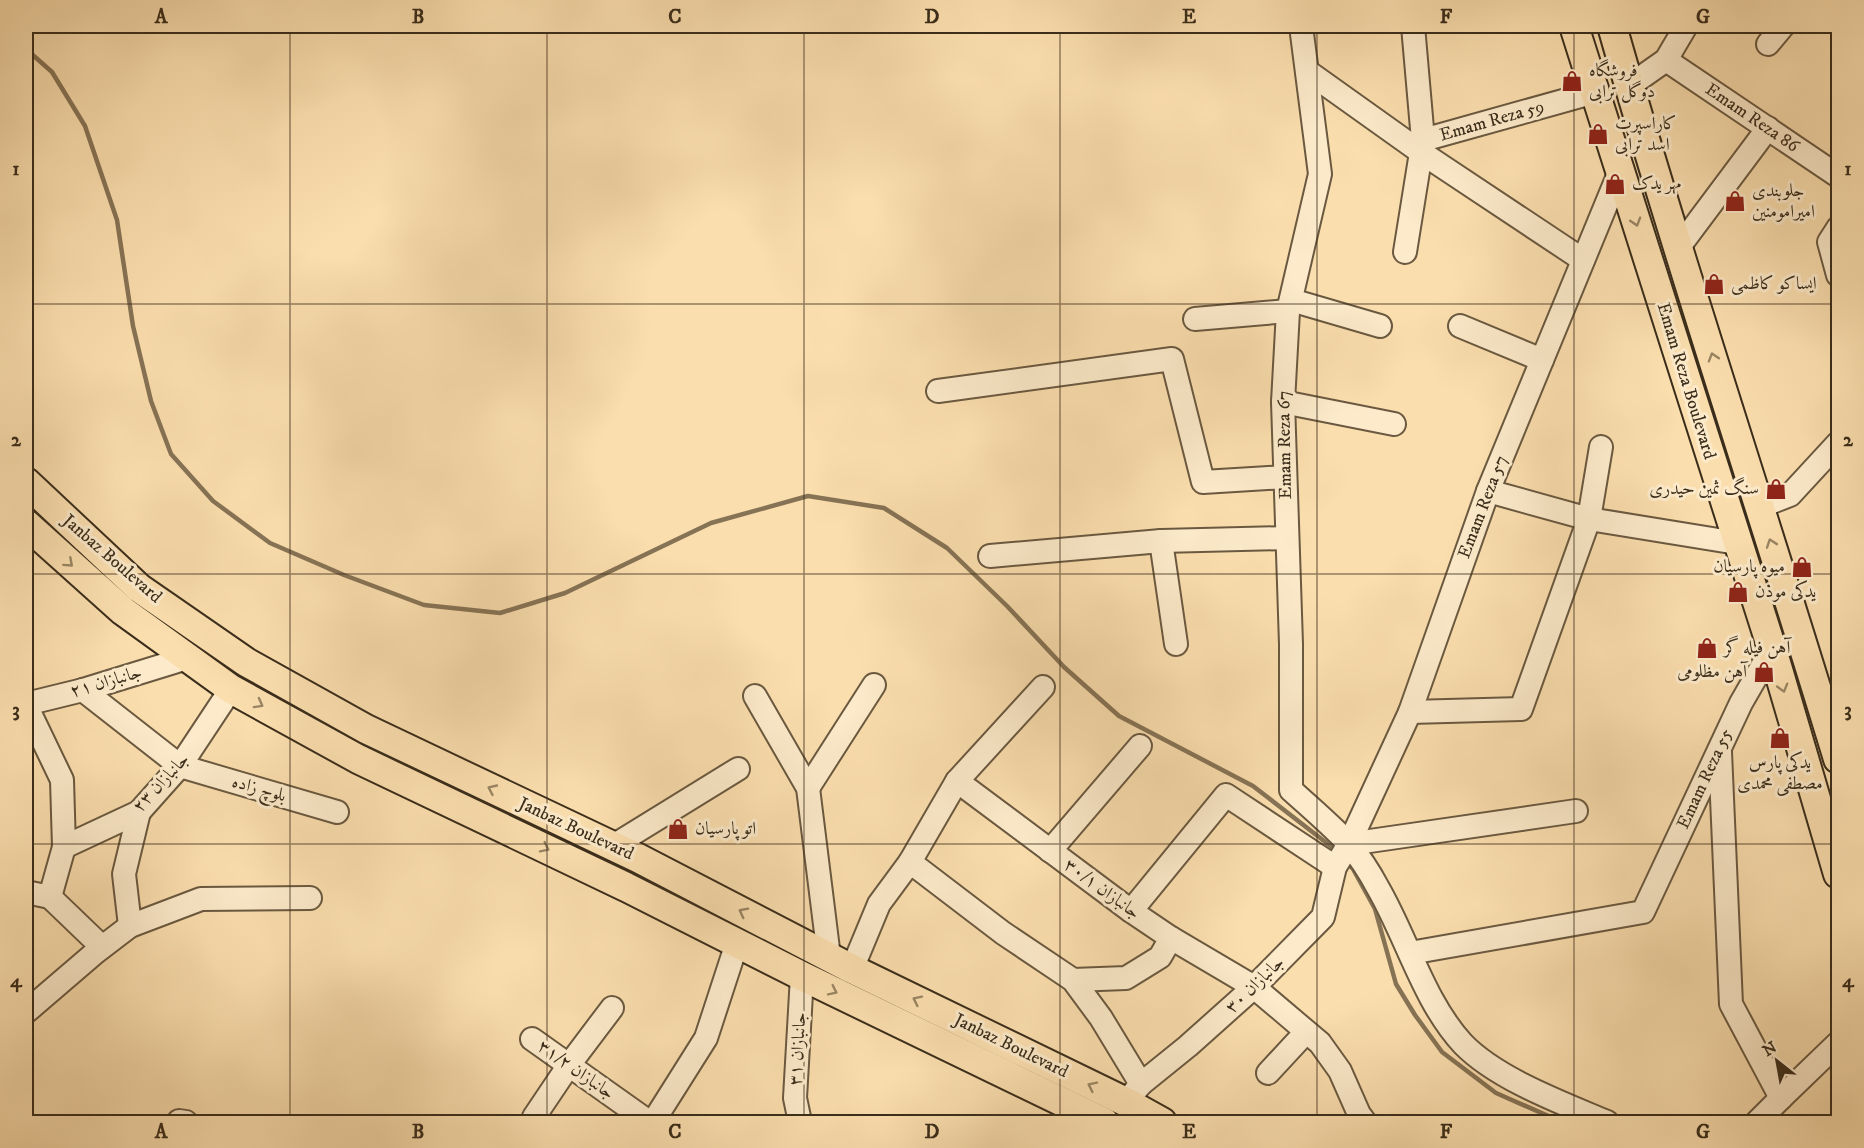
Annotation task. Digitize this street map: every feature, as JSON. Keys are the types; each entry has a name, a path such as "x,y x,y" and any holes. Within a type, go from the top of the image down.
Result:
{"main road":[{"name":"Emam Reza Boulevard","path":"1574,26 1772,649 1839,874"},
{"name":"Emam Reza Boulevard","path":"1612,26 1759,507 1839,759"},
{"name":"Janbaz Boulevard","path":"26,482 139,588 246,662 366,729 626,852 841,963 1134,1093 1162,1122"},
{"name":"Janbaz Boulevard","path":"26,524 123,611 231,689 358,759 626,887 1096,1121"},
{"path":"626,852 626,887"}],"street":[{"name":"Emam Reza 67","path":"1300,26 1320,174 1289,305 1283,402 1291,644 1291,790 1349,844 1378,889 1442,1018 1464,1044 1480,1059 1507,1076 1607,1122"},
{"path":"1405,252 1423,146 1413,26"},
{"path":"1629,86 1666,60 1686,26"},
{"path":"1768,44 1783,26"},
{"name":"Emam Reza 86","path":"1666,60 1839,176"},
{"path":"1307,71 1423,146 1583,260"},
{"name":"Emam Reza 59","path":"1423,146 1595,92"},
{"path":"1679,247 1768,128"},
{"name":"Emam Reza 57","path":"1349,844 1410,712 1488,491 1620,171"},
{"path":"1839,228 1829,242 1839,275"},
{"path":"1195,319 1289,305 1380,326"},
{"path":"1460,326 1542,360"},
{"path":"938,391 1172,359 1203,482 1285,477"},
{"path":"1283,402 1394,424"},
{"path":"1759,507 1790,495 1839,443"},
{"path":"1410,712 1521,710 1589,519 1600,447"},
{"path":"1488,491 1589,519 1737,543"},
{"path":"990,556 1161,541 1287,538"},
{"path":"1161,541 1176,644"},
{"name":"Emam Reza 55","path":"1410,953 1643,912 1741,703 1772,649"},
{"name":"جانبازان ۲۱","path":"26,705 187,658"},
{"path":"808,788 874,685"},
{"path":"841,963 879,904 910,862 957,781 1043,687"},
{"name":"جانبازان ۲۳","path":"64,847 139,812 180,766 231,689"},
{"path":"83,690 180,766"},
{"path":"755,696 808,788 841,963"},
{"path":"26,705 62,780 64,847 50,897"},
{"path":"1050,851 1140,746"},
{"path":"1720,747 1731,1004 1781,1098"},
{"name":"بلوچ زاده","path":"180,766 337,812"},
{"path":"626,852 738,769"},
{"name":"جانبازان ۳۰/۱","path":"957,781 1131,911 1171,938 1254,987 1320,1043 1340,1071 1359,1114 1365,1122"},
{"path":"1131,911 1226,795 1335,867"},
{"path":"1349,844 1576,811"},
{"path":"130,926 123,874 139,812"},
{"name":"جانبازان ۳۰","path":"1134,1093 1254,987 1323,917 1335,867 1349,844"},
{"path":"910,862 1003,933 1073,980 1101,1018 1134,1093"},
{"path":"26,892 50,897 102,947"},
{"path":"26,1012 130,926 201,899 310,898"},
{"path":"1073,980 1126,978 1160,957 1171,938"},
{"path":"640,1119 706,1038 737,943"},
{"name":"جانبازان ۳۱","path":"800,1122 795,1098 802,976"},
{"path":"534,1116 612,1008"},
{"path":"1268,1073 1306,1032"},
{"name":"جانبازان ۳۱/۲","path":"532,1039 640,1119"},
{"path":"1757,1122 1839,1043"}],"waterway":[{"path":"26,49 52,72 85,126 117,220 133,326 151,401 171,454 213,501 270,543 344,575 424,605 500,613 565,593 711,523 808,496 884,508 947,548 1007,606 1064,667 1119,716 1253,786 1337,851"},
{"path":"1346,862 1353,869 1375,909 1396,984 1442,1052 1496,1093 1562,1122"}],"place":[{"name":"فروشگاه دوگل ترابی","path":"1572,81"},
{"name":"کاراسپرت اسد ترابی","path":"1598,134"},
{"name":"مهر یدک","path":"1615,184"},
{"name":"جلوبندی امیرامومنین","path":"1735,201"},
{"name":"ایساکو کاظمی","path":"1714,284"},
{"name":"سنگ ثمین حیدری","path":"1776,489"},
{"name":"میوه پارسیان","path":"1802,567"},
{"name":"یدکی موذن","path":"1738,592"},
{"name":"آهن فیله گر","path":"1707,648"},
{"name":"آهن مظلومی","path":"1764,672"},
{"name":"یدکی پارس مصطفی محمدی","path":"1780,738"},
{"name":"اتو پارسیان","path":"678,829"}]}
